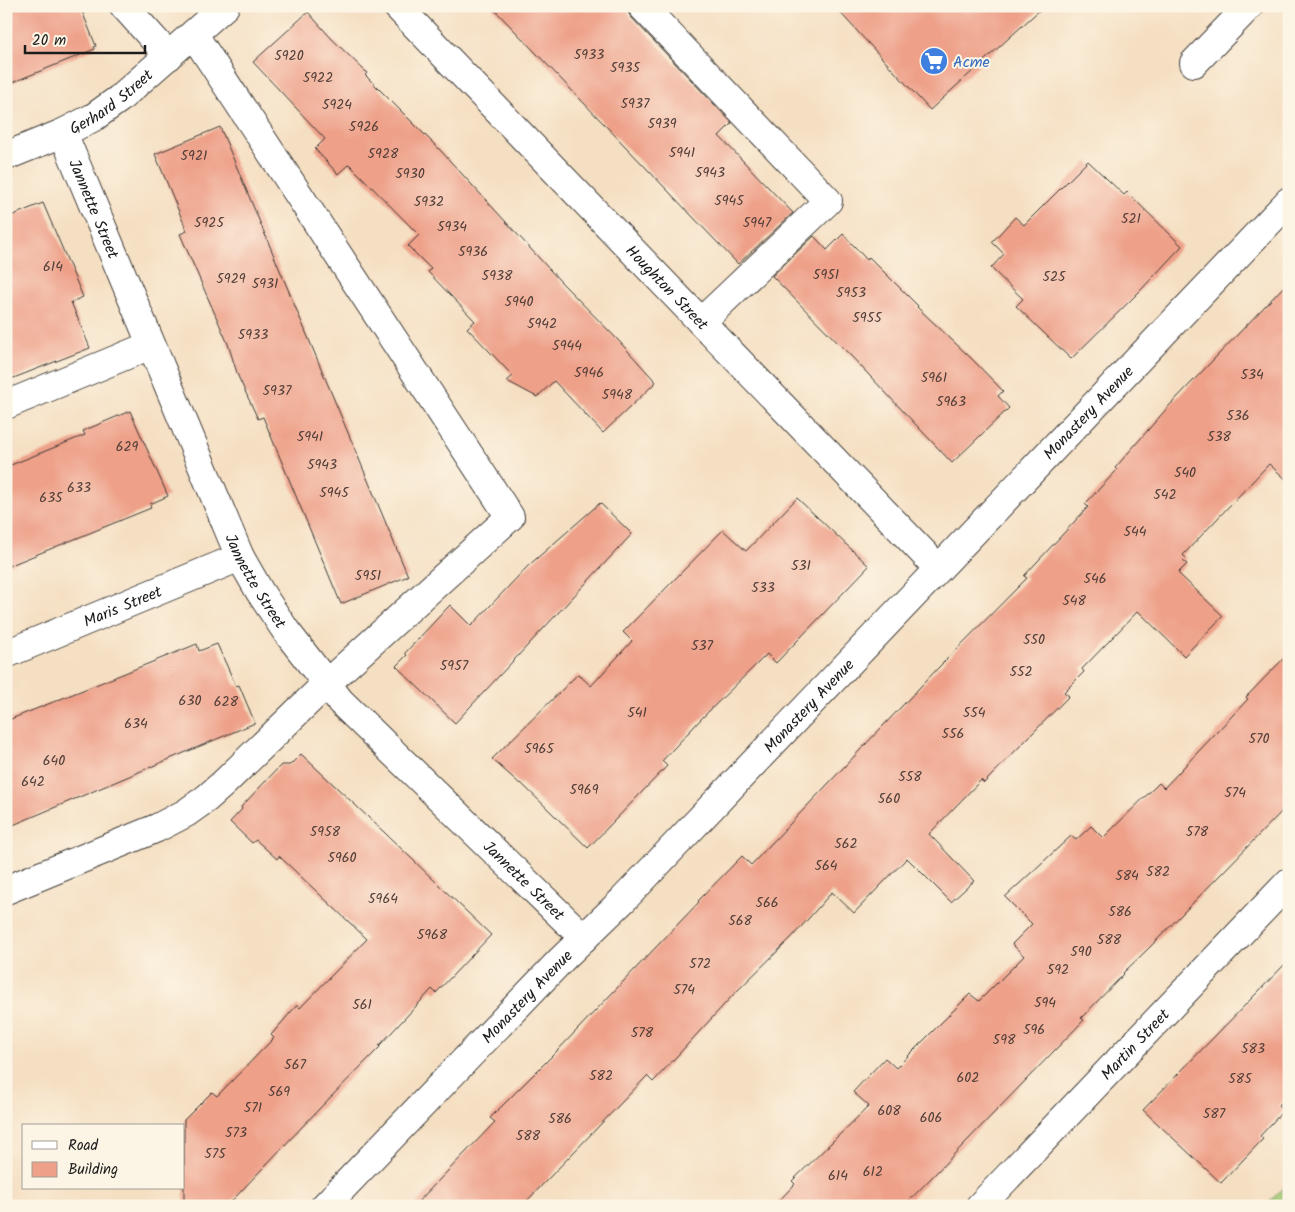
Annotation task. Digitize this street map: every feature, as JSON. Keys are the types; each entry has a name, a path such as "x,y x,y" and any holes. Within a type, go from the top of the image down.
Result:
{"street":[{"path":"124,6 169,56"},
{"name":"Gerhard Street","path":"6,156 63,133 94,116 119,99 225,6"},
{"name":"Houghton Street","path":"397,6 938,568"},
{"path":"642,6 828,201 701,322"},
{"path":"1194,63 1249,6"},
{"path":"6,890 157,828 186,813 225,782 326,684 510,517 194,34"},
{"name":"Jannette Street","path":"63,133 240,557 286,631 340,701 584,938"},
{"name":"Monastery Avenue","path":"325,1206 562,959 629,893 1289,201"},
{"path":"6,405 151,345"},
{"name":"Maris Street","path":"6,654 240,557"},
{"name":"Martin Street","path":"980,1206 1289,882"}],"green space":[{"path":"1289,1182 1289,1206 1265,1206"}],"building":[{"path":"6,6 80,6 96,46 94,47 95,49 6,85"},
{"path":"491,6 624,6 631,17 732,123 719,136 793,213 738,264"},
{"name":"Acme","path":"834,6 1044,6 930,110"},
{"path":"308,12 331,38 367,73 365,75 440,150 656,382 603,433 554,381 537,397 507,381 513,376 467,328 475,321 428,272 431,269 408,246 419,235 349,164 338,174 315,149 325,139 253,62"},
{"path":"220,127 408,576 341,604 263,417 258,419 238,376 228,344 180,234 187,231 155,154"},
{"path":"1088,161 1124,195 1127,192 1182,246 1139,292 1071,359 1016,306 1023,299 991,268 1004,254 992,242 1015,217 1024,225"},
{"path":"43,203 83,297 71,302 90,348 6,381 6,218"},
{"path":"843,234 867,260 869,257 1003,391 998,396 1009,408 952,463 772,276 814,236 827,250"},
{"path":"1289,281 1289,482 1269,464 1183,555 1186,558 1183,561 1187,564 1178,573 1223,616 1184,656 1138,611 1082,669 1084,672 1064,692 1069,696 984,783 981,780 929,834 974,881 951,902 907,858 854,913 832,892 793,936 733,995 653,1082 647,1076 522,1206 414,1206 495,1122 490,1118 557,1051 698,901 742,856 751,865 939,667 1027,578 1024,576 1088,507 1085,504 1117,470 1115,468 1168,407"},
{"path":"130,411 168,496 150,504 151,508 6,567 6,467 85,435 83,431"},
{"path":"797,498 869,566 776,663 767,654 702,718 662,761 667,766 588,848 521,783 492,759 578,674 591,686 632,641 623,632 723,530 746,551"},
{"path":"600,503 632,534 455,723 396,666 407,655 405,653 450,605 471,626 528,566"},
{"path":"197,644 199,651 217,644 236,686 239,685 255,723 6,828 6,721"},
{"path":"1289,653 1289,804 1123,973 1081,1018 1084,1020 904,1206 774,1206 795,1184 792,1181 869,1106 853,1092 885,1058 896,1068 970,994 979,1001 1024,956 1012,944 1032,924 1005,897 1071,836 1076,840 1091,826 1103,838 1159,783 1164,788 1248,699 1246,697"},
{"path":"301,754 491,935 436,993 432,989 380,1047 227,1206 184,1206 184,1120 212,1092 217,1096 274,1038 271,1035 297,1005 300,1008 367,939 279,856 277,859 256,840 252,843 230,822 242,809 241,807 281,765 290,765"},
{"path":"1289,960 1289,1095 1278,1106 1283,1111 1260,1136 1263,1139 1221,1183 1143,1110"}],"place":[{"name":"Acme","path":"934,61"}]}
